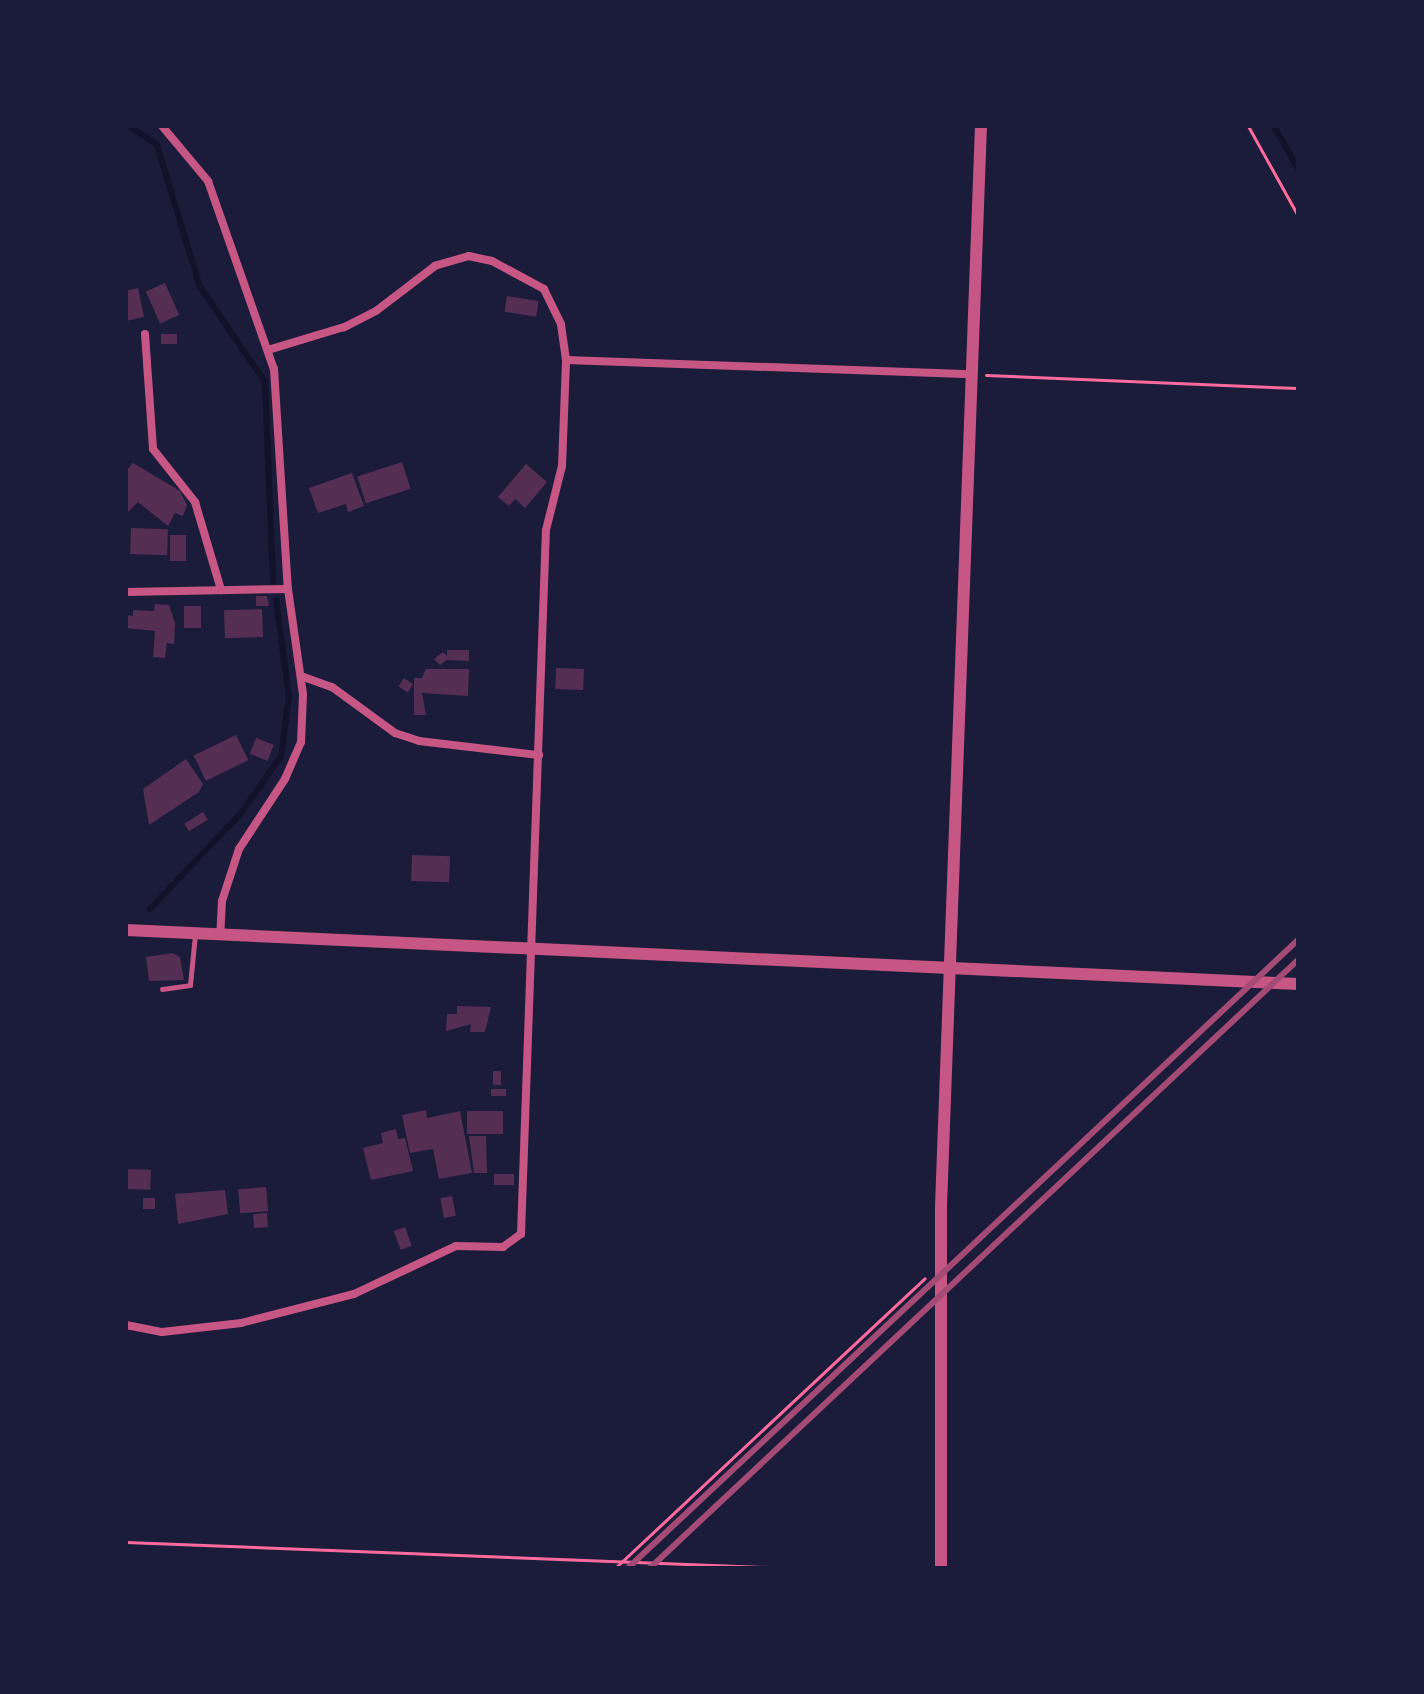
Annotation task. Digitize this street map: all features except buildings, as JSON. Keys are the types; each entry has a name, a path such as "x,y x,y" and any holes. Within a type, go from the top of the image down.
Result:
{"street":[{"path":"162,126 192,156 208,181 268,350 279,390 288,589 301,676 301,742 285,779 239,849 222,901 220,935"},
{"path":"941,1568 938,1342 948,970 981,126"},
{"path":"126,1325 174,1332 241,1323 354,1294 456,1246 503,1247 518,1240 546,530 562,466 566,360 561,324 544,289 514,270 469,256 435,266 376,311 344,327 268,350"},
{"path":"145,334 153,449 195,502 221,590"},
{"path":"566,360 971,374"},
{"path":"126,592 288,589"},
{"path":"301,676 332,687 395,733 419,741 539,755"},
{"path":"126,930 1298,984"}],"lane":[{"path":"162,989 190,985 195,934"}],"path":[{"path":"1248,126 1298,216"},
{"path":"971,374 1298,388"},
{"path":"615,1568 925,1278"},
{"path":"126,1542 687,1567 791,1568"}],"waterway":[{"path":"129,126 157,145 200,287 265,382 273,582"},
{"path":"1274,126 1298,169"},
{"path":"150,909 242,812 281,756 289,697 276,600"}],"railway":[{"path":"628,1568 1298,940"},
{"path":"650,1568 1298,960"}]}
